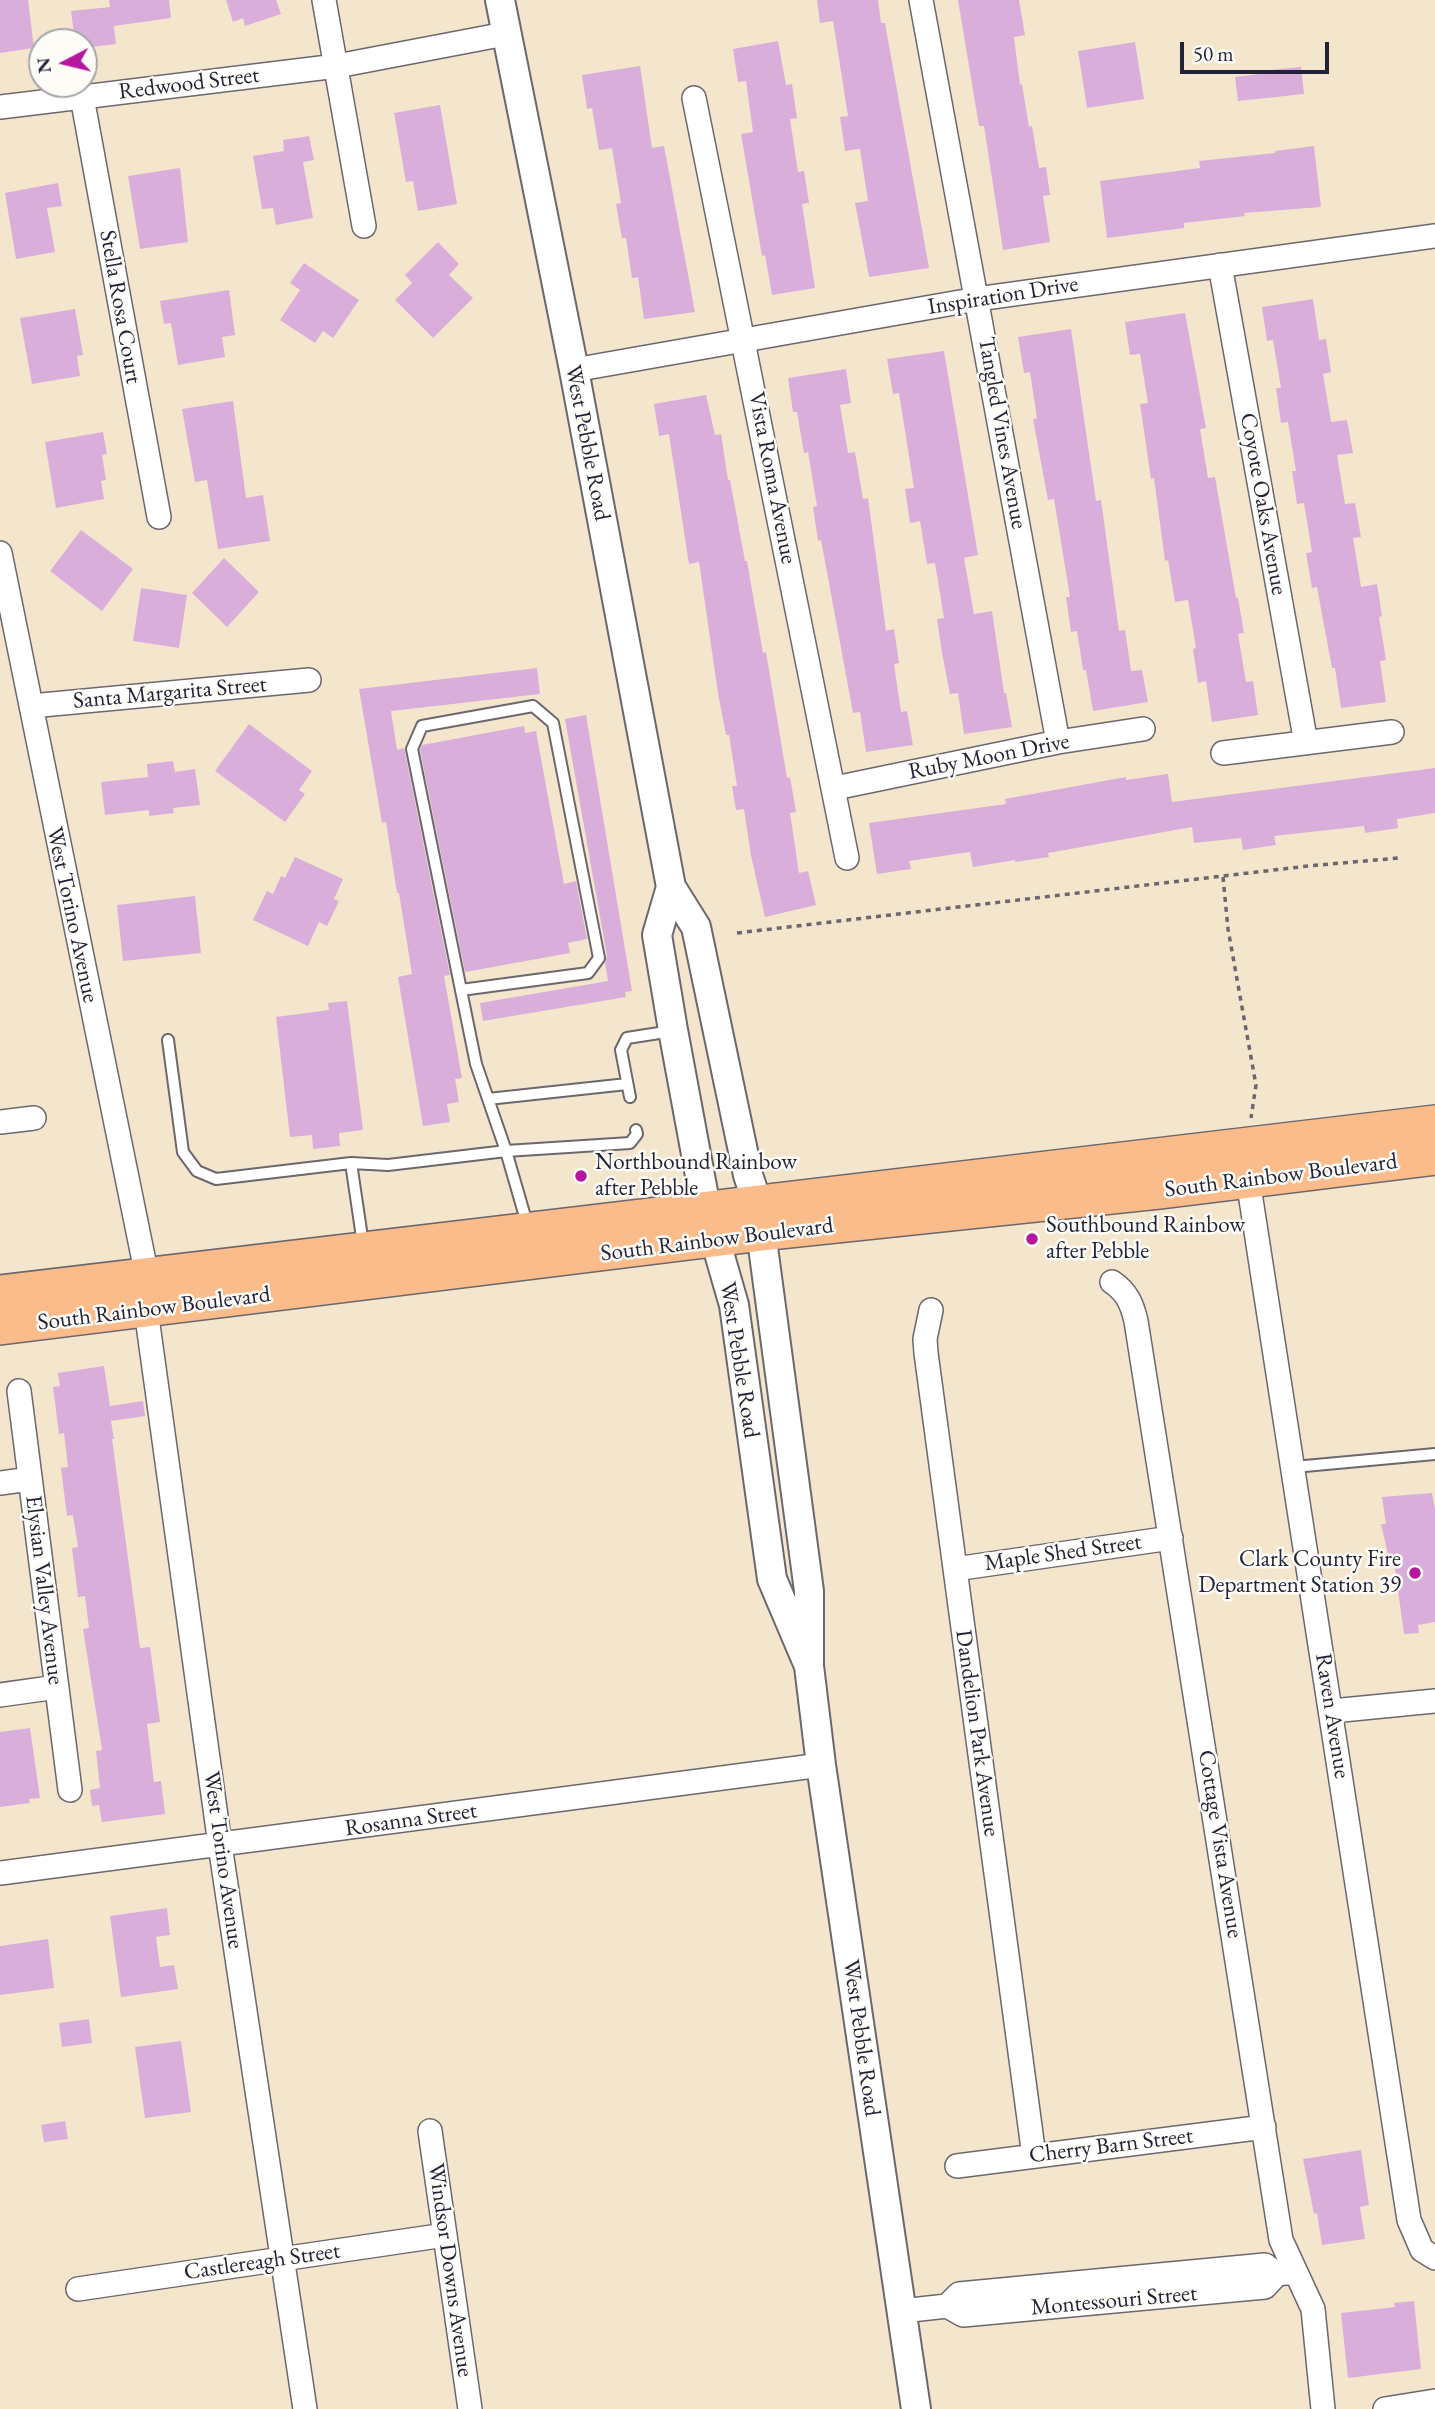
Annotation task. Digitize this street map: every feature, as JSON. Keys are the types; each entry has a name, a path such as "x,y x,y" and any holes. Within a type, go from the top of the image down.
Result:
{"main road":[{"name":"South Rainbow Boulevard","path":"0,1293 147,1293 759,1218 1246,1144 1435,1123"},
{"path":"1248,1180 1250,1171 1263,1162 1322,1153 1335,1135"},
{"path":"1159,1191 1176,1170 1237,1159 1246,1144"},
{"name":"South Rainbow Boulevard","path":"759,1218 1159,1191 1435,1157"},
{"name":"South Rainbow Boulevard","path":"147,1293 353,1251 529,1231 711,1224"},
{"path":"12,1326 49,1305 110,1294 147,1293"}],"street":[{"path":"324,0 364,226"},
{"name":"West Pebble Road","path":"500,0 574,370 671,887 696,927 759,1218 809,1591 809,1666 821,1765 916,2409"},
{"name":"Tangled Vines Avenue","path":"921,0 1058,742"},
{"name":"Redwood Street","path":"98,95 337,66 505,34"},
{"name":"Redwood Street","path":"0,107 74,98"},
{"name":"Stella Rosa Court","path":"82,98 159,517"},
{"name":"Vista Roma Avenue","path":"694,98 848,858"},
{"name":"Inspiration Drive","path":"574,370 977,299 1435,236"},
{"name":"Coyote Oaks Avenue","path":"1220,265 1306,743"},
{"name":"West Torino Avenue","path":"0,553 147,1293 220,1845 305,2409"},
{"name":"Santa Margarita Street","path":"31,706 309,680"},
{"name":"Ruby Moon Drive","path":"835,788 1058,742 1143,729"},
{"path":"1223,753 1392,732"},
{"name":"West Pebble Road","path":"671,887 657,935 673,1030 711,1224 734,1305 772,1579 809,1666"},
{"path":"0,1122 34,1118"},
{"name":"Raven Avenue","path":"1248,1180 1409,2220 1429,2254"},
{"name":"Cottage Vista Avenue","path":"1112,1282 1121,1288 1131,1303 1136,1321 1280,2240 1286,2273 1313,2309 1323,2409"},
{"name":"Dandelion Park Avenue","path":"931,1310 925,1339 926,1353 1034,2156"},
{"name":"Elysian Valley Avenue","path":"19,1391 70,1790"},
{"path":"0,1483 30,1479"},
{"name":"Maple Shed Street","path":"955,1569 1171,1538"},
{"path":"0,1695 57,1687"},
{"path":"1332,1711 1435,1701"},
{"name":"Rosanna Street","path":"0,1873 821,1765"},
{"name":"Cherry Barn Street","path":"957,2166 1264,2127"},
{"name":"Windsor Downs Avenue","path":"430,2132 470,2409"},
{"name":"Castlereagh Street","path":"78,2289 445,2235"},
{"name":"Montessouri Street","path":"902,2311 947,2306 959,2294 1265,2265 1286,2273"},
{"path":"1385,2409 1435,2401"}],"lane":[{"path":"461,989 588,973 599,958 553,723 533,706 422,726 412,749 476,1064 506,1151 529,1231"},
{"path":"630,1097 621,1050 627,1038 673,1030"},
{"path":"168,1040 183,1152 197,1171 216,1179 351,1163 388,1165 597,1140 630,1143 637,1134 636,1130"},
{"path":"488,1099 627,1084"},
{"path":"590,1088 592,1101"},
{"path":"558,1091 560,1104"},
{"path":"351,1163 353,1251"},
{"path":"1293,1467 1435,1454"}],"path":[{"path":"737,933 1399,858"},
{"path":"1223,876 1228,929 1256,1085 1246,1144"}],"building":[{"path":"0,0 28,0 32,28 28,28 28,49 0,53"},
{"path":"109,0 169,0 171,18 114,26 116,44 98,46 98,28 73,28 71,11 110,7"},
{"path":"226,0 276,0 281,14 245,26 243,18 233,22"},
{"path":"817,0 878,0 881,23 885,23 929,268 869,277 855,203 868,201 860,149 845,151 840,117 848,116 833,21 820,23"},
{"path":"958,0 1019,0 1025,35 1014,37 1020,85 1022,84 1029,127 1032,126 1039,168 1046,167 1050,195 1043,196 1050,242 1003,250 984,126 979,126"},
{"path":"778,41 786,85 792,84 797,118 790,119 798,172 804,171 809,203 802,204 815,288 772,295 765,255 762,256 741,134 753,132 746,81 738,82 733,49"},
{"path":"1135,42 1144,99 1087,108 1078,51"},
{"path":"640,66 652,148 664,146 695,312 644,319 638,277 632,278 626,238 622,238 616,204 621,203 612,148 599,150 592,108 587,109 582,75"},
{"path":"1301,67 1304,94 1238,101 1235,77 1259,74 1259,71"},
{"path":"440,105 457,204 418,211 413,181 406,182 394,113"},
{"path":"309,136 314,160 303,162 313,218 276,225 273,208 262,209 253,156 284,151 283,140"},
{"path":"1314,146 1321,207 1244,213 1245,216 1184,223 1184,228 1107,238 1100,181 1200,168 1199,161"},
{"path":"180,168 188,242 140,249 128,176"},
{"path":"58,183 62,206 47,208 55,252 16,259 5,193"},
{"path":"438,242 459,264 449,275 473,298 433,338 395,300 412,283 405,275"},
{"path":"304,263 359,300 333,338 323,331 315,343 280,320 300,290 290,283"},
{"path":"229,290 235,335 222,337 225,357 178,365 171,323 164,324 160,301"},
{"path":"1313,299 1319,340 1326,339 1331,372 1323,374 1331,422 1347,420 1353,453 1337,455 1345,504 1355,503 1361,537 1353,538 1361,587 1377,584 1386,660 1380,661 1386,702 1341,708 1317,587 1312,588 1306,553 1312,552 1304,503 1297,504 1292,471 1296,471 1288,422 1281,423 1276,388 1281,388 1273,340 1267,341 1262,307"},
{"path":"75,309 83,355 77,356 80,376 32,384 20,318"},
{"path":"1185,313 1206,428 1200,429 1208,478 1215,477 1244,633 1238,634 1246,682 1253,681 1258,715 1212,722 1206,681 1198,683 1193,649 1196,648 1188,600 1175,602 1168,560 1165,561 1154,478 1151,479 1140,404 1148,403 1140,354 1130,355 1125,322"},
{"path":"1071,329 1096,501 1101,500 1119,631 1125,630 1131,671 1142,670 1148,702 1093,711 1077,631 1071,632 1066,597 1070,597 1054,499 1048,500 1033,419 1037,418 1030,372 1024,373 1018,337"},
{"path":"944,351 978,555 964,558 974,614 992,611 1004,693 1012,727 964,734 958,693 950,694 942,653 937,619 944,618 935,563 927,564 920,521 910,523 905,489 914,488 899,393 893,394 887,359"},
{"path":"846,369 851,403 840,405 848,453 855,452 863,499 868,498 886,631 894,629 899,663 894,664 901,712 907,711 913,745 866,752 860,712 853,713 821,540 818,541 813,507 817,506 808,452 804,453 797,412 793,412 788,378"},
{"path":"706,395 715,435 721,434 763,653 766,652 787,778 790,777 796,812 790,813 799,873 808,871 816,905 765,917 744,809 736,810 732,786 737,786 729,735 726,735 718,693 699,562 689,564 669,434 659,436 654,404"},
{"path":"233,401 246,498 263,495 270,541 218,549 207,480 195,482 182,409"},
{"path":"103,432 107,454 102,455 106,480 101,481 104,499 56,508 45,442"},
{"path":"81,530 133,569 102,611 50,571"},
{"path":"224,558 259,592 227,627 192,593"},
{"path":"141,588 187,595 179,648 133,641"},
{"path":"537,668 540,694 391,711 397,750 404,748 450,975 444,976 462,1078 455,1079 459,1102 447,1104 450,1122 423,1126 398,977 412,974 386,822 382,823 359,689"},
{"path":"586,715 632,991 625,992 626,997 483,1021 480,1003 608,981 605,963 607,956 565,719"},
{"path":"249,724 312,771 299,790 305,794 285,822 215,771"},
{"path":"524,726 525,733 536,731 564,884 576,881 587,939 568,943 570,953 465,972 420,750 422,745"},
{"path":"173,761 175,772 195,769 200,805 173,808 174,813 149,816 149,810 105,815 101,782 148,777 147,764"},
{"path":"1435,768 1435,813 1397,819 1398,828 1365,833 1364,826 1274,836 1276,845 1243,850 1241,838 1194,843 1192,827 1048,853 1049,857 973,867 970,852 909,861 911,869 877,874 869,823 1006,804 1005,799 1126,777 1126,780 1168,774 1172,802"},
{"path":"295,857 343,879 334,899 339,901 327,926 319,922 308,946 253,920 267,891 273,894 281,876 285,878"},
{"path":"195,896 201,953 123,961 117,905"},
{"path":"347,1001 363,1130 339,1133 340,1146 313,1149 312,1135 290,1137 276,1017 329,1010 328,1003"},
{"path":"104,1366 110,1406 143,1401 145,1416 111,1421 140,1648 150,1647 160,1722 147,1724 154,1782 161,1781 165,1814 102,1822 99,1805 92,1806 90,1790 100,1788 96,1751 102,1750 83,1629 89,1628 85,1596 78,1597 72,1548 78,1547 73,1515 67,1516 61,1468 68,1467 64,1433 59,1434 53,1387 60,1386 58,1373"},
{"name":"Clark County Fire Department Station 39","path":"1432,1493 1435,1509 1435,1622 1418,1625 1419,1633 1404,1634 1393,1554 1388,1554 1381,1524 1386,1524 1382,1497"},
{"path":"30,1728 40,1798 29,1799 30,1803 0,1807 0,1732"},
{"path":"167,1908 170,1935 156,1937 160,1967 174,1965 178,1989 121,1997 110,1916"},
{"path":"48,1939 54,1988 0,1995 0,1946"},
{"path":"89,2019 92,2043 62,2047 59,2023"},
{"path":"181,2041 191,2112 145,2118 135,2047"},
{"path":"65,2121 68,2139 44,2142 41,2125"},
{"path":"1361,2150 1369,2205 1360,2207 1365,2239 1322,2245 1303,2159"},
{"path":"1414,2301 1421,2369 1348,2378 1341,2313 1395,2307 1394,2303"}],"place":[{"name":"Northbound Rainbow after Pebble","path":"581,1176"},
{"name":"Southbound Rainbow after Pebble","path":"1032,1239"},
{"name":"Clark County Fire Department Station 39","path":"1415,1573"}]}
